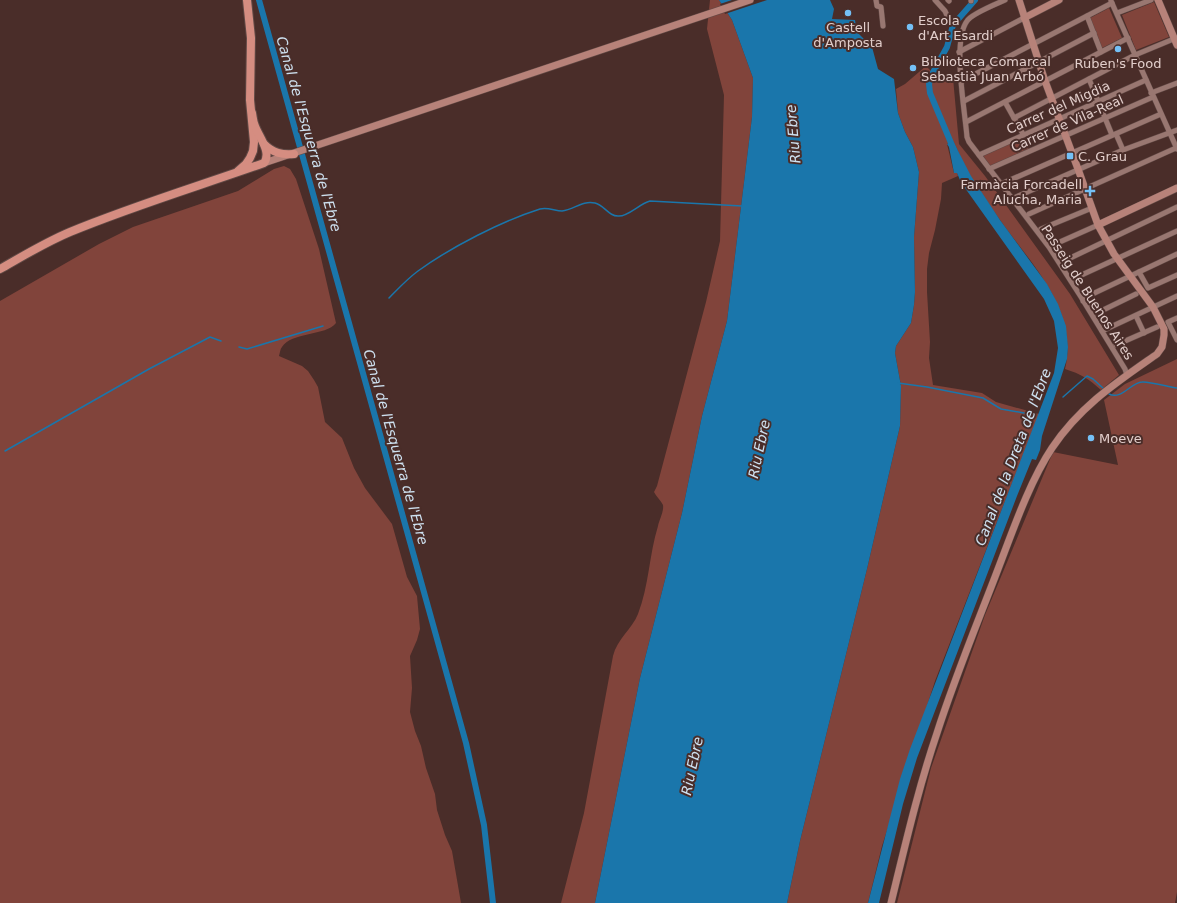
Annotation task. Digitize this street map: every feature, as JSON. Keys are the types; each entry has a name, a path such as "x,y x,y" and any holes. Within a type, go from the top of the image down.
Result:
{"main road":[{"path":"247,0 250,25 249,87 252,114 253,151 258,160 263,164"},
{"path":"0,269 33,250 70,232 116,214 263,164 266,159 264,146 255,126 252,114"},
{"path":"232,174 246,164 253,151 264,146"},
{"path":"264,146 274,152 282,154 295,153"}],"street":[{"path":"263,164 750,0"},
{"path":"876,0 877,6 882,7 883,26"},
{"path":"935,0 945,11 949,20"},
{"name":"Passeig de Buenos Aires","path":"1005,0 970,18 964,27 959,46 969,142 1049,247 1085,299 1127,375"},
{"path":"891,903 936,734 970,641 1034,482 1052,448 1072,421 1090,403 1157,354 1162,347 1164,335 1164,329 1153,308 1118,258 1098,225 1038,62 1019,0"},
{"path":"959,52 1059,0"},
{"path":"1117,13 1151,0"},
{"path":"1014,118 1135,55 1176,40 1158,0"},
{"path":"962,81 1112,2 1177,149 1028,214"},
{"path":"1087,16 1101,52"},
{"path":"964,101 1094,33"},
{"path":"966,122 1128,38"},
{"path":"1089,79 1105,118 1123,150"},
{"name":"Carrer del Migdia","path":"979,155 1022,134 1146,80"},
{"name":"Carrer de Vila-Real","path":"989,169 1105,118 1177,83"},
{"path":"1005,102 1022,134"},
{"path":"1001,184 1161,114"},
{"path":"1016,197 1123,150 1177,130"},
{"path":"1053,245 1177,188"},
{"path":"1041,229 1092,208"},
{"path":"1064,261 1177,208"},
{"path":"1074,278 1177,231"},
{"path":"1136,294 1097,313 1089,301 1085,299 1177,254"},
{"path":"1139,272 1148,288 1177,275"},
{"path":"1102,331 1177,296"},
{"path":"1136,316 1144,333"},
{"path":"1177,318 1168,322 1177,340"},
{"path":"1116,346 1156,327"}],"shaded area":[{"path":"710,0 719,0 732,20 753,78 752,117 727,321 702,416 682,513 640,678 595,903 561,903 584,813 613,656 618,644 638,614 642,603 655,537 663,508 662,503 654,492 657,486 706,302 720,241 724,95 707,29"},
{"path":"1154,2 1169,37 1136,50 1122,15"},
{"path":"1109,8 1122,38 1102,48 1090,18"},
{"path":"926,66 939,79 953,78 959,144 985,176 1070,294 1119,375 1101,390 1084,377 1065,369 1067,347 1065,327 1059,308 1038,271 974,182 953,141 947,144 954,173 957,172 958,176 942,183 941,199 927,269 930,342 929,358 933,385 982,393 996,402 1039,414 935,681 882,846 868,903 787,903 800,841 867,569 900,426 901,386 895,353 896,346 911,323 914,305 914,237 919,172 913,147 905,132 898,113 896,89 905,84"},
{"path":"1023,137 1029,149 990,166 983,156"},
{"path":"284,166 290,169 296,179 319,249 336,323 325,330 300,336 286,342 281,348 279,356 302,366 308,371 314,380 318,387 325,422 342,438 354,468 365,488 392,524 407,577 417,596 420,629 410,656 412,688 410,712 435,794 437,810 452,851 461,903 0,903 0,301 99,244 133,227 238,191 274,169"},
{"path":"1177,359 1177,892 1175,903 897,903 931,768 985,615 1053,452 1118,465 1104,400 1125,384"}],"water":[{"name":"Riu Ebre","path":"719,0 830,0 834,9 832,19 855,20 857,32 872,47 878,69 894,79 898,113 905,132 913,147 919,172 914,237 914,305 911,323 896,346 895,353 901,386 900,426 867,569 800,841 787,903 595,903 640,678 682,513 702,416 727,321 752,117 753,78 732,20"},
{"path":"953,141 971,176 1000,220 1047,284 1058,304 1066,326 1068,347 1067,359 1042,436 1040,450 1036,460 1032,459 1017,496 917,758 903,804 879,903 868,903 900,779 910,749 1054,373 1058,348 1054,321 1044,299 965,188 957,173 954,173 949,147 947,144"}],"pier":[{"path":"732,0 767,0 725,14 720,4"}],"waterway":[{"name":"Canal de l'Esquerra de l'Ebre","path":"259,0 466,743 484,825 493,903"},
{"name":"Canal de la Dreta de l'Ebre","path":"954,150 930,93 929,84 931,76 947,47 953,25 975,0"},
{"path":"389,298 414,274 461,244 510,220 540,209 546,208 562,211 590,202 598,204 612,215 619,216 627,214 650,201 742,206"},
{"path":"239,347 247,349 323,326"},
{"path":"5,451 149,369 210,337 221,341"},
{"path":"1063,397 1087,376 1093,379 1104,389"},
{"path":"1109,394 1118,395 1142,382 1177,388"},
{"path":"898,383 983,398 1001,409 1024,413"}],"place":[{"name":"Castell d'Amposta","path":"848,13"},
{"name":"Escola d'Art Esardi","path":"910,27"},
{"name":"Ruben's Food","path":"1118,49"},
{"name":"Biblioteca Comarcal Sebastià Juan Arbó","path":"913,68"},
{"name":"C. Grau","path":"1070,156"},
{"name":"Farmàcia Forcadell Alucha, Maria","path":"1090,191"},
{"name":"Moeve","path":"1091,438"}]}
